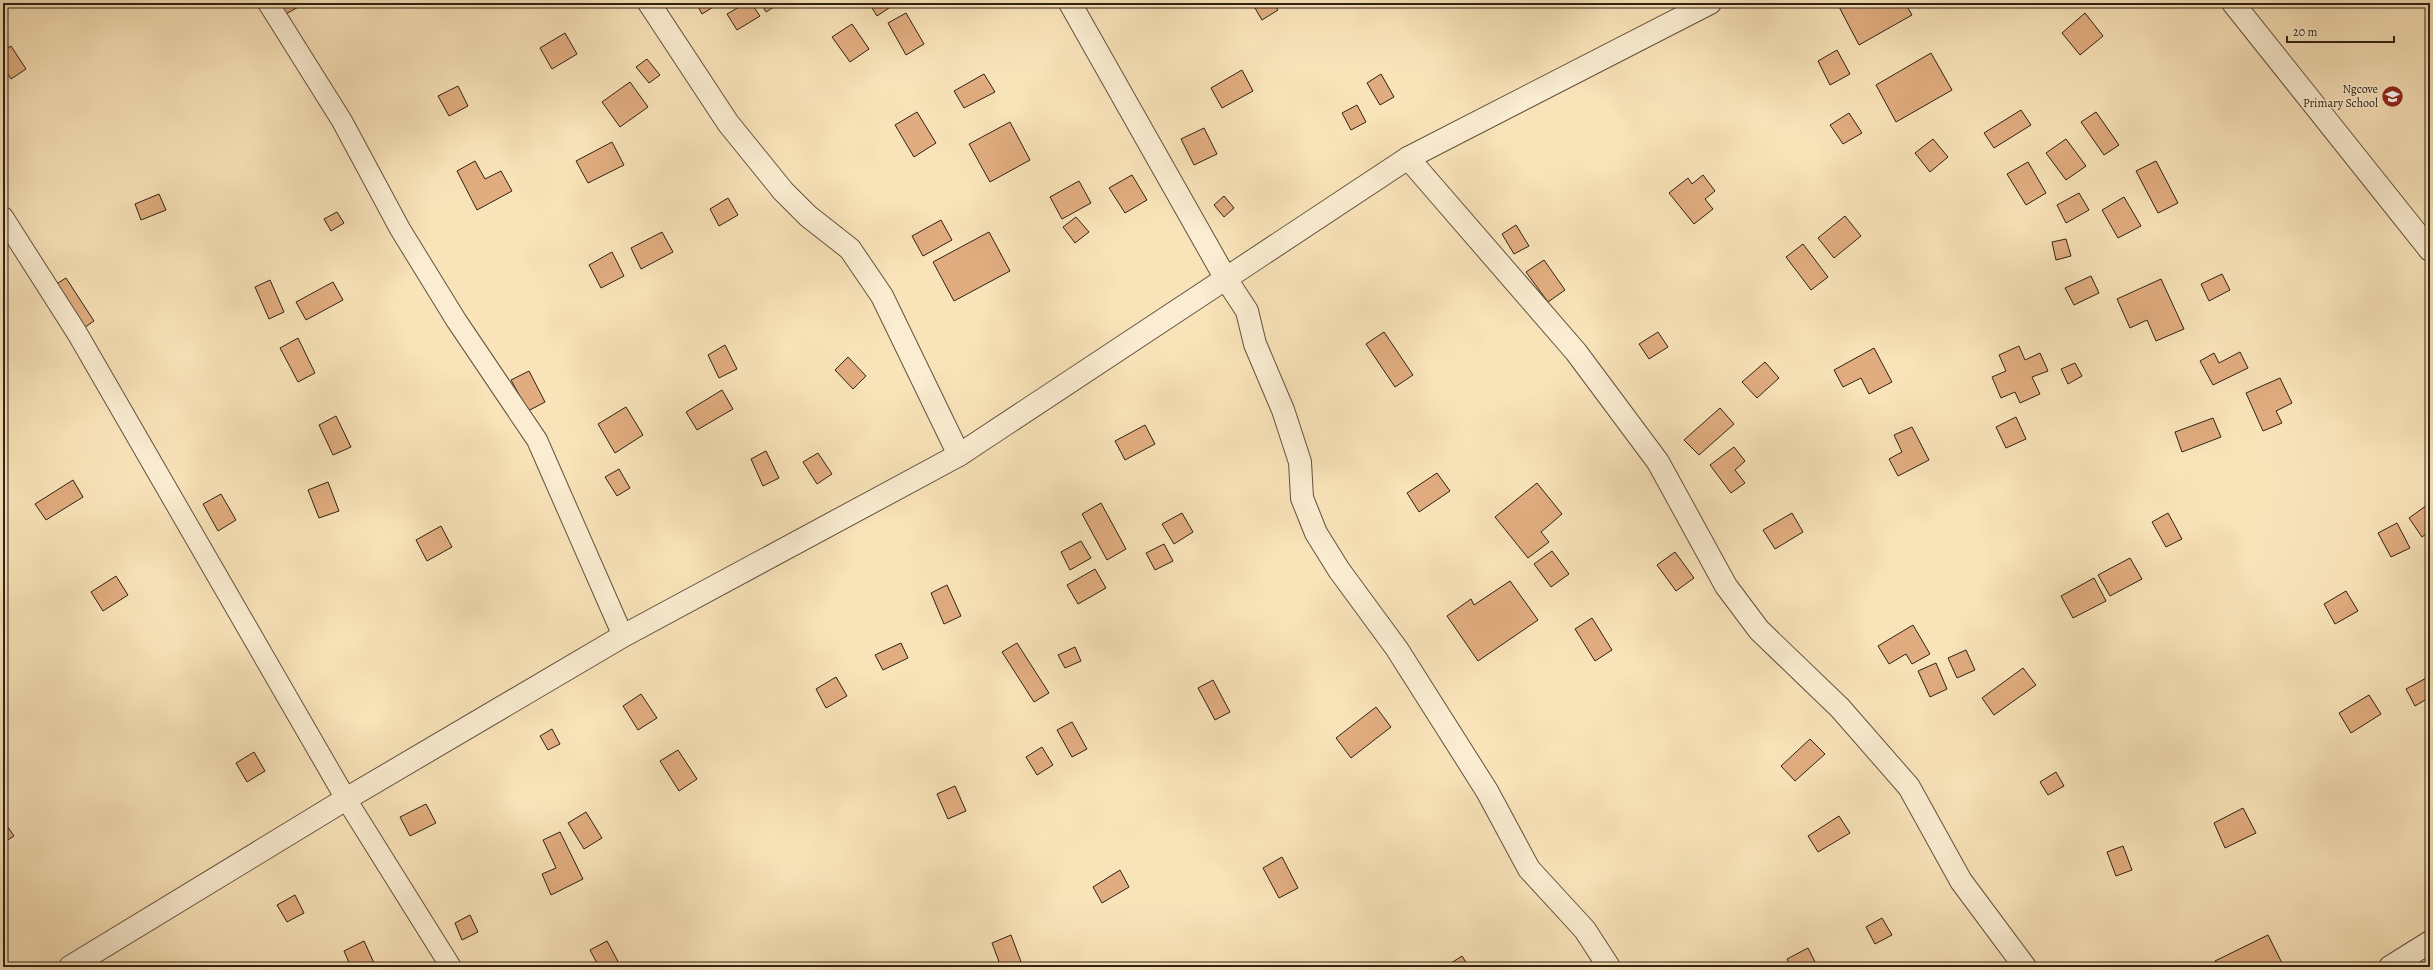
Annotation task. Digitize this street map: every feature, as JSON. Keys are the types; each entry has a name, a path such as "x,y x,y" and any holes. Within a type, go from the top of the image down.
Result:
{"street":[{"path":"649,3 728,123 783,191 808,216 850,248 882,296 960,455"},
{"path":"1070,3 1226,279 1247,311 1256,344 1283,410 1300,462 1302,498 1316,532 1339,570 1397,649 1487,791 1529,869 1585,930 1609,967"},
{"path":"70,967 346,799 623,636 960,455 1408,158 1710,3"},
{"path":"2233,3 2430,250"},
{"path":"1408,158 1576,352 1658,462 1726,586 1759,630 1840,708 1909,787 1961,881 2025,967"},
{"path":"2390,967 2430,942"}],"lane":[{"path":"268,3 342,120 400,229 456,320 537,440 623,636"},
{"path":"3,217 77,333 346,799 450,967"}],"building":[{"path":"275,3 301,3 302,5 282,16"},
{"path":"696,3 718,3 718,4 702,14"},
{"path":"746,3 751,3 760,16 737,30 727,14"},
{"path":"761,3 780,3 766,12"},
{"path":"869,3 890,3 892,6 877,16"},
{"path":"1252,3 1273,3 1278,10 1262,20"},
{"path":"1837,3 1905,3 1912,15 1859,45"},
{"path":"906,13 924,44 906,55 888,23"},
{"path":"2085,13 2103,36 2080,55 2062,33"},
{"path":"852,24 869,49 850,62 832,37"},
{"path":"565,33 577,54 552,69 540,48"},
{"path":"11,46 26,69 11,79 3,66 3,51"},
{"path":"1837,50 1850,74 1830,85 1818,61"},
{"path":"1931,53 1952,90 1896,122 1876,85"},
{"path":"647,59 660,75 649,83 636,67"},
{"path":"1242,70 1253,91 1222,108 1211,88"},
{"path":"984,74 995,92 964,108 954,91"},
{"path":"1381,74 1394,97 1380,105 1367,83"},
{"path":"630,82 648,107 620,127 602,102"},
{"path":"458,86 468,106 449,116 438,96"},
{"path":"1357,105 1366,122 1351,130 1342,113"},
{"path":"2021,110 2031,125 1994,148 1984,133"},
{"path":"917,112 936,143 914,157 895,125"},
{"path":"2096,112 2119,145 2104,155 2081,122"},
{"path":"1849,113 1862,133 1843,144 1830,125"},
{"path":"1010,122 1030,160 990,182 969,144"},
{"path":"1204,128 1217,154 1194,165 1181,139"},
{"path":"1933,139 1948,157 1930,172 1915,153"},
{"path":"2066,139 2086,166 2066,180 2046,153"},
{"path":"612,142 624,165 588,183 576,161"},
{"path":"475,161 485,179 501,171 512,191 477,210 457,171"},
{"path":"2156,161 2178,203 2158,213 2136,171"},
{"path":"2028,162 2046,193 2026,205 2007,174"},
{"path":"1132,175 1147,200 1125,213 1109,188"},
{"path":"1703,175 1715,191 1705,199 1713,209 1694,224 1669,193 1688,178 1692,184"},
{"path":"1079,181 1091,203 1062,219 1050,197"},
{"path":"2079,193 2089,210 2066,223 2057,205"},
{"path":"159,194 166,210 141,220 135,204"},
{"path":"1224,196 1234,208 1224,217 1214,205"},
{"path":"2124,197 2141,226 2118,238 2102,210"},
{"path":"728,198 738,215 719,226 710,209"},
{"path":"337,212 344,223 331,231 324,219"},
{"path":"1845,216 1861,236 1834,258 1818,238"},
{"path":"1076,217 1089,232 1075,243 1063,227"},
{"path":"941,220 952,240 923,256 912,236"},
{"path":"1516,225 1529,246 1514,254 1502,234"},
{"path":"662,232 673,252 641,269 631,248"},
{"path":"989,232 1010,271 954,301 933,262"},
{"path":"2066,239 2071,256 2056,260 2052,242"},
{"path":"1803,244 1828,277 1811,290 1786,257"},
{"path":"612,252 624,276 601,288 589,265"},
{"path":"1544,260 1565,290 1548,302 1526,272"},
{"path":"2222,274 2230,290 2209,301 2201,284"},
{"path":"2091,276 2099,293 2074,305 2065,288"},
{"path":"66,278 94,321 78,332 50,288"},
{"path":"2161,279 2184,329 2156,341 2147,320 2130,328 2117,299"},
{"path":"270,280 284,312 269,319 255,287"},
{"path":"333,282 343,300 306,320 296,302"},
{"path":"1384,332 1413,375 1395,387 1366,344"},
{"path":"1658,332 1668,347 1649,359 1639,344"},
{"path":"298,338 315,373 298,382 280,348"},
{"path":"725,345 737,369 719,378 708,355"},
{"path":"2019,346 2025,360 2040,353 2048,371 2032,377 2040,394 2020,403 2015,392 2001,398 1992,377 2006,371 1999,355"},
{"path":"1874,348 1892,382 1869,394 1861,378 1843,387 1834,370"},
{"path":"2240,352 2248,368 2213,385 2200,361 2214,353 2219,363"},
{"path":"848,357 866,376 853,389 835,370"},
{"path":"1765,362 1779,378 1757,398 1742,382"},
{"path":"2075,363 2082,376 2068,384 2061,369"},
{"path":"529,371 545,402 528,411 511,380"},
{"path":"2280,378 2292,403 2276,411 2282,423 2263,431 2246,393"},
{"path":"722,390 733,409 697,430 686,412"},
{"path":"626,407 643,435 615,453 598,424"},
{"path":"1720,408 1734,424 1699,455 1684,440"},
{"path":"336,416 351,447 333,455 319,425"},
{"path":"2016,417 2026,439 2006,448 1996,427"},
{"path":"2213,418 2221,437 2182,452 2175,432"},
{"path":"1145,425 1155,444 1125,460 1115,441"},
{"path":"1912,427 1929,460 1898,476 1889,459 1902,452 1894,435"},
{"path":"1734,447 1745,461 1735,470 1745,483 1731,493 1710,465"},
{"path":"766,451 779,478 763,486 751,459"},
{"path":"818,453 832,474 817,484 803,462"},
{"path":"619,469 630,488 617,496 605,477"},
{"path":"1437,473 1450,491 1419,512 1407,493"},
{"path":"73,480 83,497 46,520 35,504"},
{"path":"328,482 339,511 319,518 308,490"},
{"path":"1537,483 1562,514 1541,532 1549,542 1528,558 1495,517"},
{"path":"221,494 236,520 218,531 203,504"},
{"path":"1101,503 1126,549 1107,560 1082,514"},
{"path":"2430,503 2430,531 2422,537 2409,518"},
{"path":"1182,513 1193,532 1174,544 1162,524"},
{"path":"1792,513 1803,532 1775,549 1763,530"},
{"path":"2168,513 2182,539 2166,547 2152,522"},
{"path":"2397,523 2410,548 2391,557 2378,533"},
{"path":"441,526 452,547 427,561 416,540"},
{"path":"1081,541 1091,558 1070,570 1061,552"},
{"path":"1164,544 1173,561 1155,570 1146,553"},
{"path":"1552,551 1569,574 1551,587 1534,564"},
{"path":"1675,552 1694,578 1676,591 1657,565"},
{"path":"2130,558 2142,579 2110,596 2098,575"},
{"path":"1095,569 1106,588 1078,604 1067,585"},
{"path":"116,576 128,595 103,611 91,592"},
{"path":"2094,578 2106,601 2073,618 2061,596"},
{"path":"1510,581 1538,620 1478,661 1447,616 1471,599 1474,605"},
{"path":"947,585 961,616 944,624 931,593"},
{"path":"2346,591 2358,611 2335,624 2324,604"},
{"path":"1592,618 1612,650 1595,661 1575,629"},
{"path":"1913,625 1930,654 1912,664 1906,654 1889,664 1878,646"},
{"path":"901,643 908,658 883,670 875,655"},
{"path":"1017,643 1049,693 1034,702 1002,652"},
{"path":"1075,647 1081,661 1065,668 1058,655"},
{"path":"1966,650 1975,670 1957,678 1948,658"},
{"path":"1936,663 1947,689 1930,697 1918,671"},
{"path":"2023,668 2036,685 1994,715 1982,698"},
{"path":"2430,676 2430,697 2415,706 2406,689"},
{"path":"836,677 847,696 826,708 816,689"},
{"path":"1213,680 1230,712 1215,720 1198,688"},
{"path":"641,694 657,718 638,730 623,706"},
{"path":"2369,695 2381,714 2351,733 2339,713"},
{"path":"1376,707 1391,727 1351,758 1336,738"},
{"path":"1072,722 1087,749 1072,757 1057,730"},
{"path":"552,729 560,744 548,750 540,736"},
{"path":"1810,739 1825,754 1795,781 1781,766"},
{"path":"1042,747 1053,765 1037,775 1026,757"},
{"path":"678,750 697,779 679,791 660,761"},
{"path":"254,752 265,771 247,782 236,763"},
{"path":"2056,772 2064,786 2048,795 2040,782"},
{"path":"955,786 966,811 948,819 937,794"},
{"path":"426,804 436,823 410,836 400,817"},
{"path":"2243,808 2256,833 2225,848 2214,823"},
{"path":"586,812 602,838 584,849 568,823"},
{"path":"1839,816 1850,833 1818,852 1808,836"},
{"path":"3,820 14,836 3,843"},
{"path":"560,832 583,879 551,895 542,874 556,868 543,840"},
{"path":"2123,846 2132,870 2116,876 2107,852"},
{"path":"1282,857 1298,888 1279,898 1263,868"},
{"path":"1120,870 1129,887 1102,903 1093,887"},
{"path":"295,895 304,913 287,922 277,905"},
{"path":"470,915 478,932 462,940 455,923"},
{"path":"1882,918 1892,935 1875,944 1866,927"},
{"path":"1011,935 1023,967 1001,967 992,943"},
{"path":"2268,935 2284,967 2218,967 2215,961"},
{"path":"364,941 374,963 365,967 351,967 344,951"},
{"path":"607,941 621,967 599,967 590,950"},
{"path":"1808,948 1817,966 1791,967 1787,959"},
{"path":"1462,956 1469,967 1445,967"}],"place":[{"name":"Ngcove Primary School","path":"2393,96"}]}
